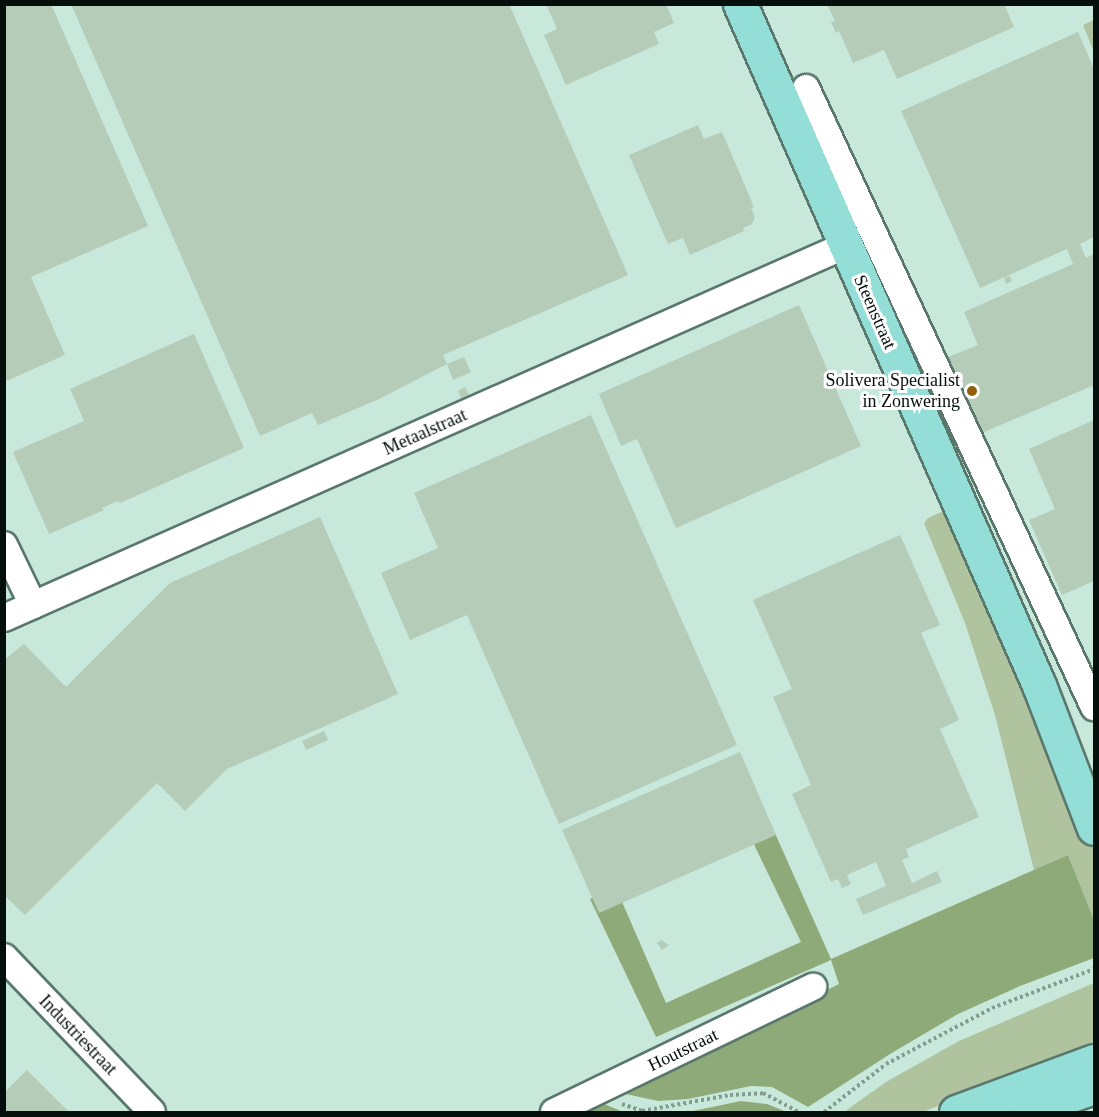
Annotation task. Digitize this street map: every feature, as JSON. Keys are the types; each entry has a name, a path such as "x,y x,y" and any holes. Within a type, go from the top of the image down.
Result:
{"main road":[{"name":"Steenstraat","path":"740,4 814,141 846,245 899,328 944,468 1039,685 1095,828"},
{"name":"Steenstraat","path":"1039,685 1095,788"},
{"path":"956,1113 1095,1061"},
{"path":"1024,1113 1095,1088"}],"street":[{"name":"Steenstraat","path":"806,88 814,141 899,328 976,453 1095,707"},
{"name":"Metaalstraat","path":"4,618 846,245"},
{"path":"944,468 976,453"},
{"path":"4,545 33,605"},
{"name":"Industriestraat","path":"4,957 152,1113"},
{"name":"Houtstraat","path":"554,1113 813,987"}],"path":[{"path":"824,1113 896,1059 992,1008 1095,969"},
{"path":"603,1089 612,1099 642,1111 730,1095 763,1093 798,1113"}],"green space":[{"path":"1094,20 1094,52 1083,25"},
{"path":"948,509 1094,842 1094,920 1068,855 1034,870 995,715 965,623 924,523 928,518"},
{"path":"770,822 831,959 1068,855 1094,920 1094,958 1020,986 958,1014 890,1054 808,1107 772,1087 751,1086 688,1099 658,1101 621,1093 839,984 831,960 656,1037 590,899 616,888 666,1003 801,942 748,832"},
{"path":"1094,983 1094,1044 923,1112 844,1112 886,1082 959,1041"},
{"path":"741,1101 767,1104 787,1112 688,1112"},
{"path":"602,1103 623,1112 579,1112"}],"building":[{"path":"4,4 51,4 148,226 31,277 65,355 4,382"},
{"path":"71,4 509,4 628,275 443,355 447,364 379,399 318,425 312,413 260,436"},
{"path":"546,4 666,4 674,23 654,32 659,44 566,85 544,35 557,29"},
{"path":"827,4 1004,4 1014,27 897,79 884,50 853,63 839,31 836,33 831,22 835,21"},
{"path":"1078,32 1094,69 1094,237 1080,244 1086,258 1094,254 1094,391 1092,386 982,433 948,357 978,345 964,312 1073,264 1067,249 980,288 901,111"},
{"path":"698,125 704,139 722,132 754,207 751,208 755,217 752,224 743,228 744,231 690,255 683,238 668,244 629,155"},
{"path":"1010,276 1012,281 1006,284 1004,278"},
{"path":"799,305 861,446 676,528 637,439 621,446 599,394"},
{"path":"194,334 244,448 120,503 118,501 102,508 104,510 49,534 13,452 84,421 70,389"},
{"path":"464,357 471,372 453,380 447,364"},
{"path":"465,387 469,395 461,398 458,391"},
{"path":"591,415 737,745 559,824 467,615 410,640 381,573 438,548 414,493"},
{"path":"1094,420 1094,581 1062,595 1029,520 1055,509 1029,449"},
{"path":"320,517 398,694 227,769 185,811 157,783 25,915 4,895 4,660 24,644 66,687 170,583"},
{"path":"900,535 940,625 921,633 959,720 940,729 979,817 906,849 909,857 902,860 912,883 937,871 942,882 863,915 856,899 886,886 876,862 847,875 851,884 842,888 838,879 831,882 792,794 811,785 773,697 792,689 753,600"},
{"path":"324,731 328,740 306,750 302,741"},
{"path":"740,752 776,835 599,913 562,830"},
{"path":"661,940 669,945 662,950 657,943"},
{"path":"27,1070 69,1112 4,1112 4,1093"}],"place":[{"name":"Solivera Specialist in Zonwering","path":"972,391"}]}
